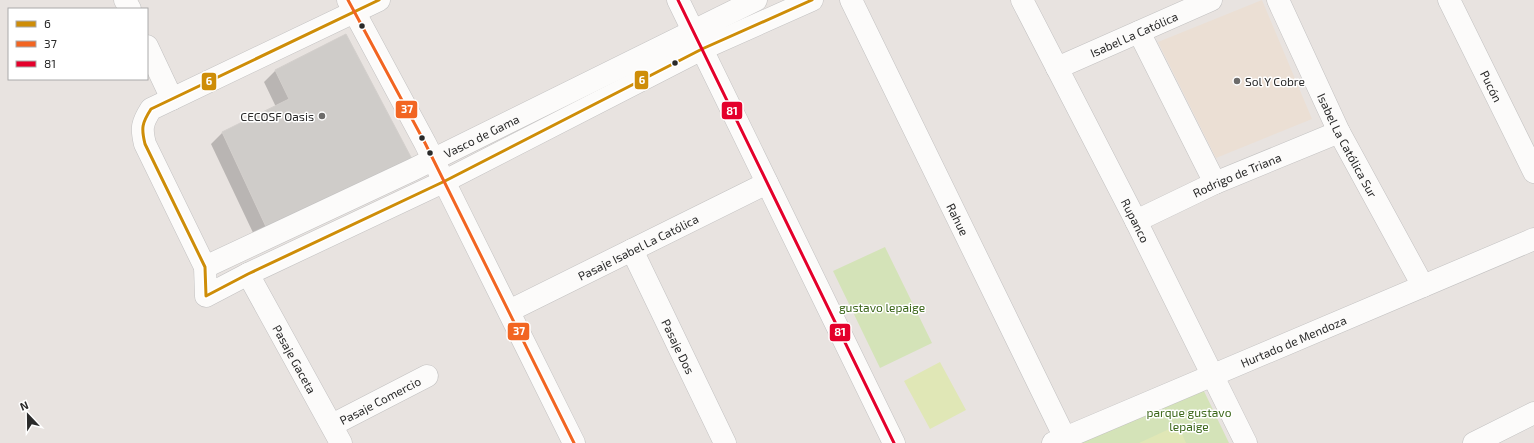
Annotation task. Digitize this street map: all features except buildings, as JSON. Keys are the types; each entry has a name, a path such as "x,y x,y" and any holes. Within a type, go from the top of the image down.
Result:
{"street":[{"path":"205,268 145,144 142,131 145,118 151,109 351,6 379,0"},
{"path":"678,0 894,443"},
{"name":"Vasco de Gama","path":"756,0 698,40 445,182 248,274 206,296 205,268 433,159 698,40 812,0"},
{"name":"Rahue","path":"851,0 1059,441"},
{"name":"Rupanco","path":"1022,0 1136,221 1246,443"},
{"name":"Isabel La Católica","path":"1057,68 1211,0"},
{"name":"Isabel La Católica Sur","path":"1278,0 1339,132 1423,286"},
{"name":"Pucón","path":"1449,0 1534,172"},
{"path":"351,6 445,182 574,443"},
{"path":"1139,32 1216,182"},
{"path":"148,48 172,99"},
{"name":"Rodrigo de Triana","path":"1136,221 1216,182 1339,132"},
{"name":"Pasaje Isabel La Católica","path":"509,311 767,183"},
{"name":"Hurtado de Mendoza","path":"1059,441 1534,239"},
{"name":"Pasaje Dos","path":"632,250 725,443"},
{"name":"Pasaje Gaceta","path":"248,274 337,434"},
{"name":"Pasaje Comercio","path":"337,434 427,376"},
{"path":"1474,443 1534,412"}],"shaded area":[{"name":"Sol Y Cobre","path":"1262,0 1312,119 1216,158 1158,42"}],"green space":[{"name":"gustavo lepaige","path":"885,247 932,343 880,368 833,271"},
{"path":"940,362 966,410 930,429 904,381"},
{"name":"parque gustavo lepaige","path":"1202,387 1229,443 1077,443"},
{"path":"1178,425 1186,443 1139,443"}],"transit line":[{"name":"37","path":"348,0 425,143 574,443"},
{"name":"6","path":"379,0 151,109 148,114 143,126 145,144 205,267 206,296 248,274 445,181 702,49 812,0"},
{"name":"81","path":"678,0 894,443"}],"place":[{"name":"Sol Y Cobre","path":"1237,81"},
{"name":"CECOSF Oasis","path":"322,116"}]}
